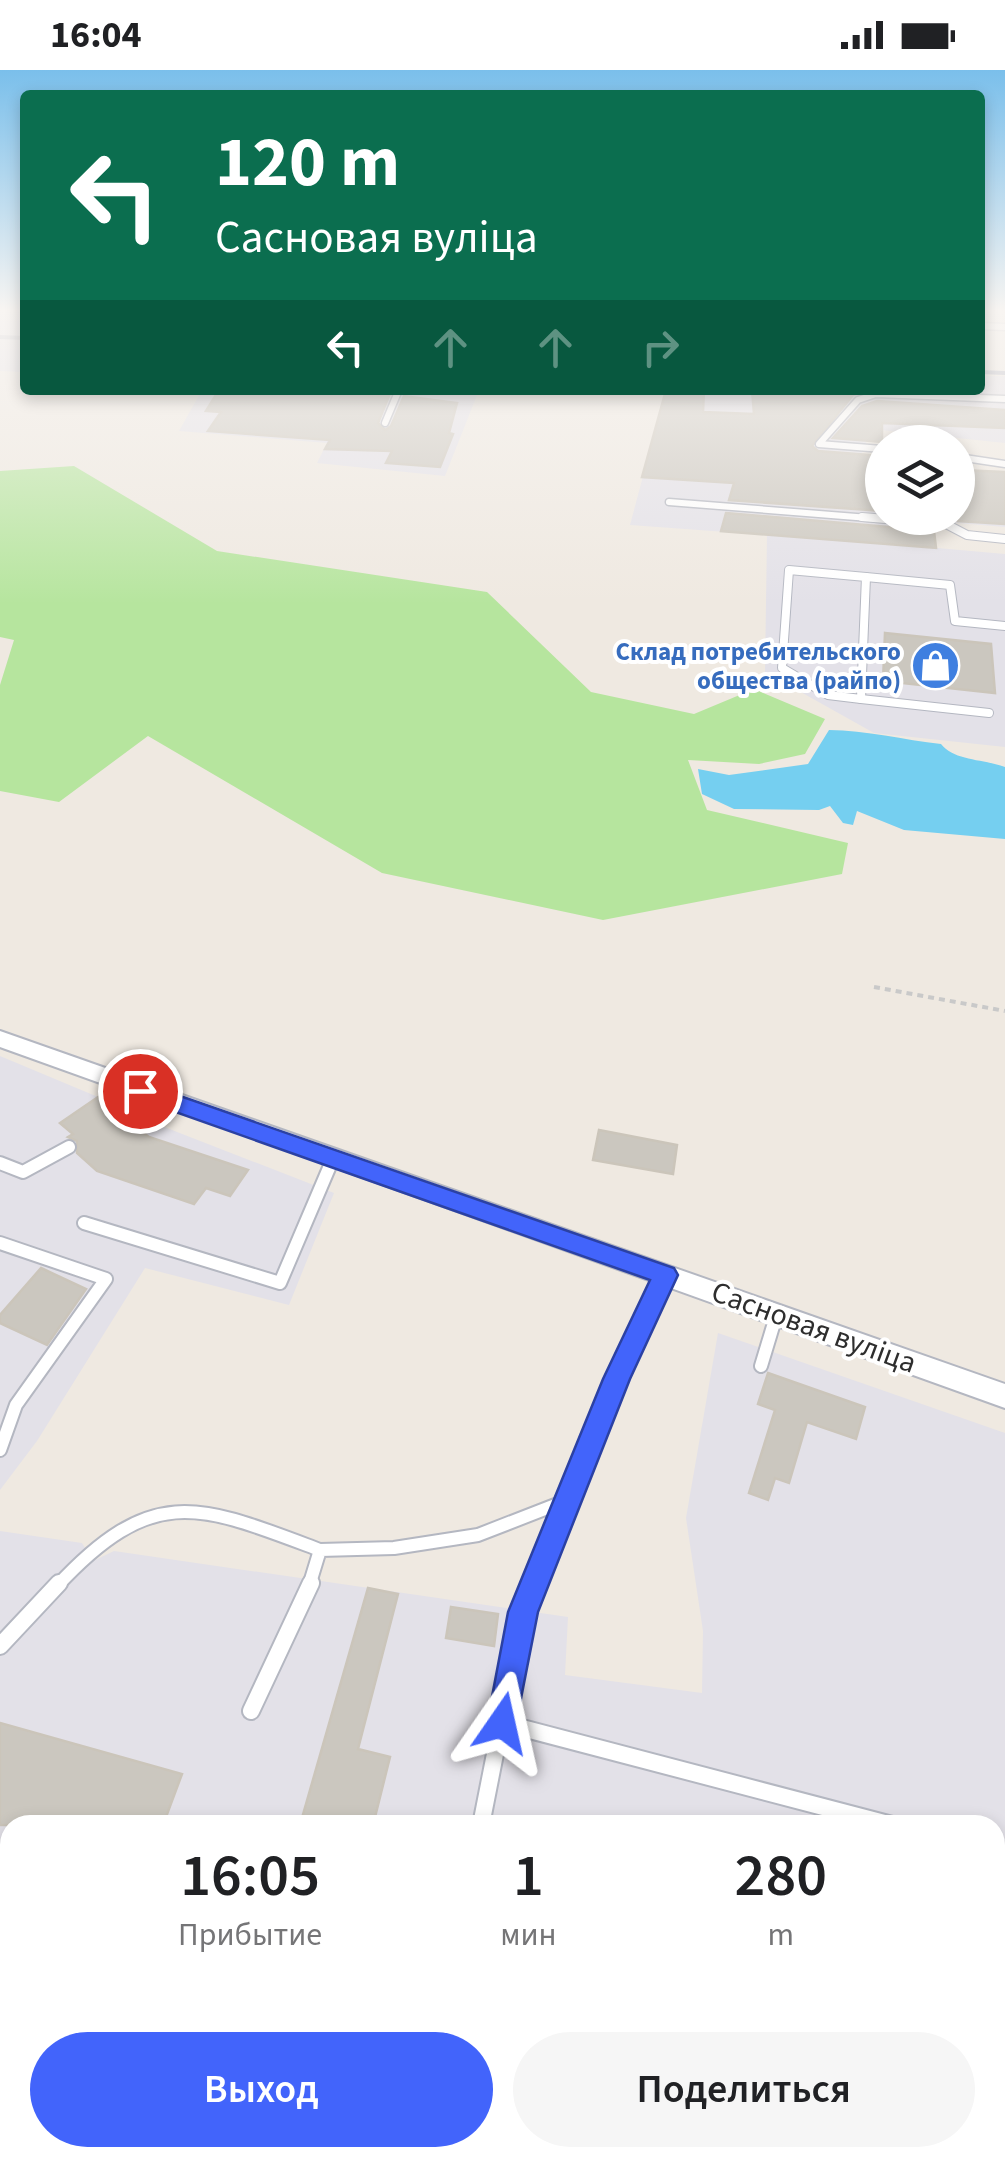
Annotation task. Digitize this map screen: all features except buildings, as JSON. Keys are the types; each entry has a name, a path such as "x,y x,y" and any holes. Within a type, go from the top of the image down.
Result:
{"street":[{"name":"Сасновая вуліца","path":"0,1039 332,1161 777,1313 1005,1396"}],"lane":[{"path":"385,423 391,409"},
{"path":"850,409 819,444 865,448"},
{"path":"975,460 1005,464"},
{"path":"669,502 946,524 967,535 1005,538"},
{"path":"989,713 828,695 782,668 789,570 950,585 956,621 1005,626"},
{"path":"861,699 866,577"},
{"path":"118,1114 140,1091"},
{"path":"0,1162 24,1172 68,1146"},
{"path":"84,1222 280,1283 332,1161"},
{"path":"0,1243 106,1280 16,1405 0,1450"},
{"path":"483,1815 523,1612 616,1379 665,1275"},
{"path":"761,1366 777,1313"},
{"path":"0,1646 88,1552 126,1525 167,1512 223,1514 320,1550 394,1548 478,1535 568,1500"},
{"path":"251,1711 312,1580 320,1550"},
{"path":"502,1723 854,1815"}],"path":[{"path":"874,988 1005,1011"}],"shaded area":[{"path":"191,409 472,409 445,476 317,463 327,443 179,431"},
{"path":"661,409 1005,409 1005,443 975,440 975,425 865,425 865,445 859,461 865,462 865,535 935,535 937,548 1005,554 1005,747 874,733 765,672 767,535 630,525"},
{"path":"975,470 1005,472 1005,527 975,524"},
{"path":"0,1056 98,1097 127,1120 131,1114 334,1193 289,1305 145,1268 37,1441 0,1490"},
{"path":"718,1333 1005,1433 1005,1815 0,1815 0,1531 82,1543 93,1561 114,1551 568,1617 565,1675 702,1693 703,1631 686,1518"}],"green space":[{"path":"74,466 217,551 487,592 591,692 694,714 754,689 825,719 805,754 759,764 688,760 707,810 848,843 842,874 603,920 382,873 148,736 59,802 0,791 0,685 14,640 0,637 0,471"}],"water":[{"path":"829,730 941,744 961,757 1005,767 1005,839 904,830 857,811 853,825 843,823 830,806 819,810 734,809 702,794 698,769 729,775 808,764"}],"place":[{"name":"Склад потребительского общества (райпо)","path":"936,665"}],"route":[{"path":"140,1091 665,1275 616,1379 523,1612 502,1723"}]}
